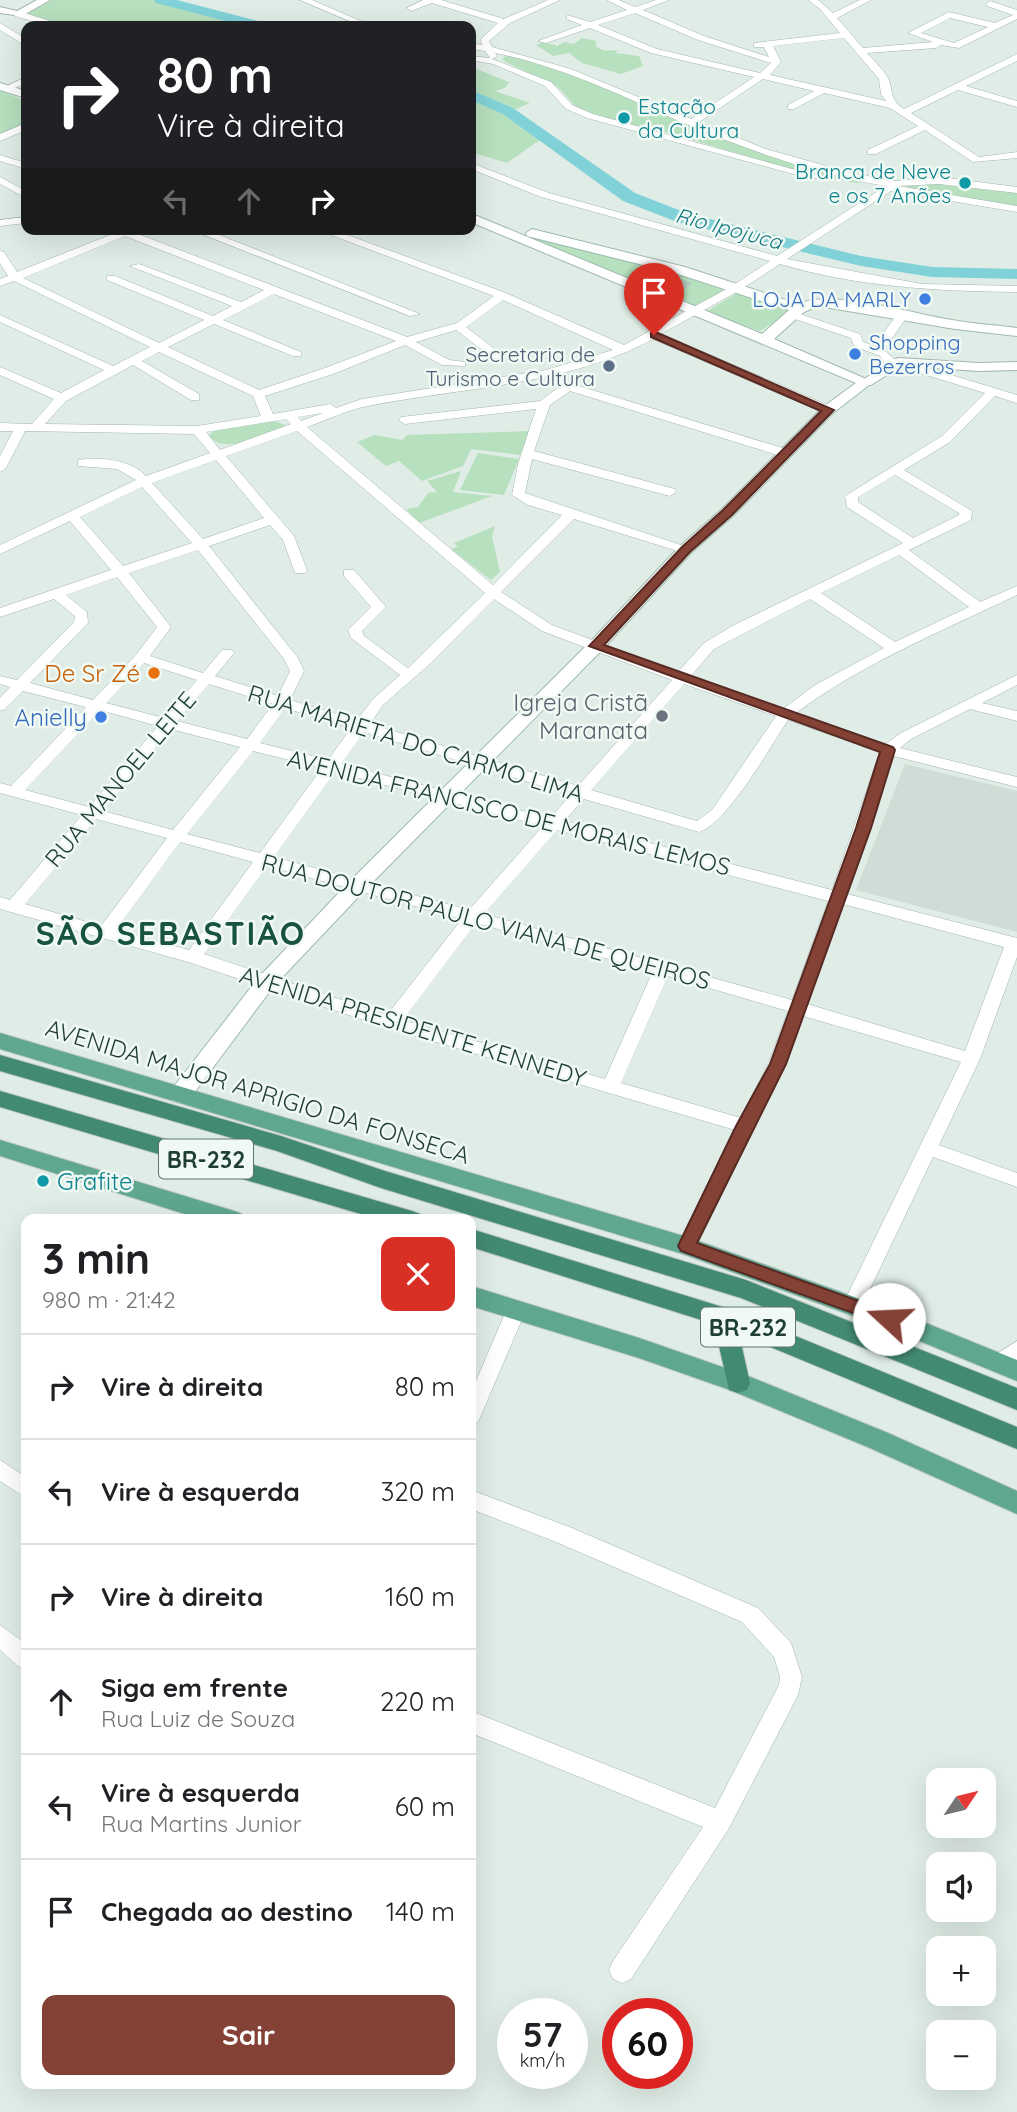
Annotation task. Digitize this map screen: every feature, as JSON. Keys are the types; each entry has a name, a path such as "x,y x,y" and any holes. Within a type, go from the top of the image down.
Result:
{"highway":[{"name":"BR-232","path":"0,1063 281,1144 381,1179 746,1290 1017,1399"},
{"name":"BR-232","path":"0,1099 392,1214"},
{"name":"BR-232","path":"476,1240 724,1317 1017,1438"},
{"path":"724,1317 738,1383"}],"main road":[{"path":"0,10 18,14 45,0"},
{"path":"4,87 21,93"},
{"path":"476,219 631,256 736,288 796,312"},
{"path":"476,220 695,313 766,338 866,382"},
{"path":"766,338 796,312 816,302 1017,332"},
{"path":"180,1095 266,982 356,886 448,797 596,646 686,549 728,512 828,410 895,364 1017,366"},
{"name":"AVENIDA MAJOR APRIGIO DA FONSECA","path":"0,1041 687,1246 1011,1361"},
{"name":"BR-232","path":"0,1147 215,1214"},
{"name":"BR-232","path":"476,1298 738,1383"},
{"path":"738,1383 918,1457 1017,1503"}],"street":[{"path":"304,0 356,21"},
{"path":"411,8 432,0 506,22"},
{"path":"495,62 484,44 485,39 506,22 556,0"},
{"path":"611,0 730,48 776,62"},
{"path":"543,41 664,0"},
{"path":"812,0 832,17 884,79 892,106"},
{"path":"832,17 867,0"},
{"path":"480,4 487,16"},
{"path":"989,4 1017,14"},
{"path":"18,14 41,21"},
{"path":"861,51 956,46 1017,14"},
{"path":"946,45 913,32 949,15 996,26"},
{"path":"570,17 654,51 892,106 922,127 967,150 977,160 979,169 974,185"},
{"path":"0,26 21,40"},
{"path":"730,48 848,35"},
{"path":"767,44 776,62"},
{"path":"476,47 606,86 720,135 889,188"},
{"path":"903,113 1017,57"},
{"path":"476,58 495,62 548,84 569,107 590,116 804,174 1017,209"},
{"path":"694,122 772,69 776,62"},
{"path":"1006,63 1017,66"},
{"path":"4,87 21,82"},
{"path":"956,86 1017,104"},
{"path":"791,107 824,89"},
{"path":"873,152 922,127"},
{"path":"0,138 21,128"},
{"path":"977,160 1017,155"},
{"path":"0,158 21,165"},
{"path":"0,170 12,162"},
{"path":"476,168 545,195 783,258 922,287 1017,289"},
{"path":"0,180 21,192"},
{"path":"0,426 197,430 548,373 624,350 695,313 889,188 920,181 1017,190"},
{"path":"0,223 21,221"},
{"path":"0,283 116,235"},
{"path":"132,235 406,341 446,362 461,364"},
{"path":"210,235 414,314"},
{"path":"337,235 502,295 624,350"},
{"path":"0,254 14,276 158,349 258,394 329,371 406,341 455,328 502,295"},
{"path":"135,267 242,306"},
{"path":"111,278 297,354"},
{"path":"36,427 62,398 273,290"},
{"path":"796,312 856,336 858,344 884,354 895,364 1017,400"},
{"path":"877,351 902,315"},
{"path":"0,318 113,370"},
{"path":"455,328 498,356"},
{"path":"654,335 828,410"},
{"path":"134,361 195,397"},
{"path":"0,371 62,398"},
{"path":"548,373 568,386 785,453"},
{"path":"568,386 544,404 535,424 529,454 517,485 518,495 686,549"},
{"path":"979,608 850,501 853,494 946,439 992,393"},
{"path":"258,394 268,417"},
{"path":"0,550 142,482 362,403"},
{"path":"405,420 544,404"},
{"path":"288,414 493,592 529,619 680,678 888,750 1017,782"},
{"path":"1,462 21,427"},
{"path":"197,430 289,539 300,570"},
{"path":"529,454 670,492"},
{"path":"82,463 129,467 201,545 296,667 296,676 282,702 105,932"},
{"path":"391,1023 472,917 709,646 962,520 967,515 894,469"},
{"path":"192,957 378,702 409,676 571,514"},
{"path":"7,790 97,706 164,627 72,515"},
{"path":"0,613 274,519"},
{"path":"349,573 379,607 355,630 358,638 409,676"},
{"path":"785,714 820,688 894,648 1017,590"},
{"path":"811,593 894,648"},
{"path":"0,706 83,619 57,594"},
{"name":"RUA MANOEL LEITE","path":"7,904 92,814 227,653"},
{"name":"RUA MARIETA DO CARMO LIMA","path":"141,657 205,679 692,827 706,824 717,814 785,714"},
{"name":"AVENIDA FRANCISCO DE MORAIS LEMOS","path":"0,680 1015,944"},
{"path":"687,1246 778,1064 863,828 888,750 906,736 1017,680"},
{"path":"969,704 1017,716"},
{"name":"RUA DOUTOR PAULO VIANA DE QUEIROS","path":"7,790 663,968 971,1059"},
{"name":"AVENIDA PRESIDENTE KENNEDY","path":"7,904 192,957 391,1023 745,1126"},
{"path":"852,1306 971,1059 1015,944"},
{"path":"611,1086 663,968"},
{"path":"927,1148 1017,1180"},
{"path":"476,1404 516,1310"},
{"path":"0,1469 21,1485"},
{"path":"476,1502 564,1535 750,1615 775,1640 788,1666 790,1687 720,1822 622,1970"},
{"path":"0,1636 21,1654"},
{"path":"476,1724 720,1822"}],"shaded area":[{"path":"905,764 1017,791 1017,932 856,890"}],"green space":[{"path":"52,0 161,0 235,21 42,21 22,15"},
{"path":"582,38 596,41 596,47 605,51 618,50 615,53 639,56 643,66 621,74 582,63 569,53 553,56 536,45 544,42 557,46 565,42 574,44"},
{"path":"507,54 607,87 722,137 860,180 859,183 817,177 649,127 636,128 578,109 558,87 502,59"},
{"path":"476,69 509,82 505,88 495,91 530,103 514,110 476,93"},
{"path":"0,91 21,99 21,125 0,134"},
{"path":"476,98 544,137 507,163 476,154"},
{"path":"924,183 1017,193 1017,211 901,193 908,184"},
{"path":"539,239 643,263 724,290 692,308 536,243"},
{"path":"737,293 791,311 760,331 704,313"},
{"path":"269,419 285,425 283,430 234,444 224,444 208,436 215,430"},
{"path":"530,431 520,455 471,449 463,466 422,481 399,461 386,466 357,442 375,435 402,440 407,435"},
{"path":"478,453 519,459 504,495 460,490"},
{"path":"461,471 453,492 492,496 419,523 406,509 418,507 428,493 437,492 427,481"},
{"path":"495,526 492,536 500,572 491,580 451,549 458,547 454,543"}],"building":[{"path":"643,268 693,283 675,295 629,276"}],"waterway":[{"name":"Rio Ipojuca","path":"161,0 242,21"},
{"name":"Rio Ipojuca","path":"476,97 508,111 629,197 683,218 861,261 932,272 1017,274"}],"place":[{"name":"Estação da Cultura","path":"624,118"},
{"name":"Branca de Neve e os 7 Anões","path":"965,183"},
{"name":"LOJA DA MARLY","path":"925,299"},
{"name":"Shopping Bezerros","path":"855,354"},
{"name":"Secretaria de Turismo e Cultura","path":"609,366"},
{"name":"De Sr Zé","path":"154,673"},
{"name":"Igreja Cristã Maranata","path":"662,716"},
{"name":"Anielly","path":"101,717"},
{"name":"Grafite","path":"43,1181"}],"district":[{"name":"SÃO SEBASTIÃO","path":"171,933"}],"route":[{"path":"654,335 828,410 728,512 686,549 596,646 888,750 883,771 778,1064 687,1246 889,1319"}]}
